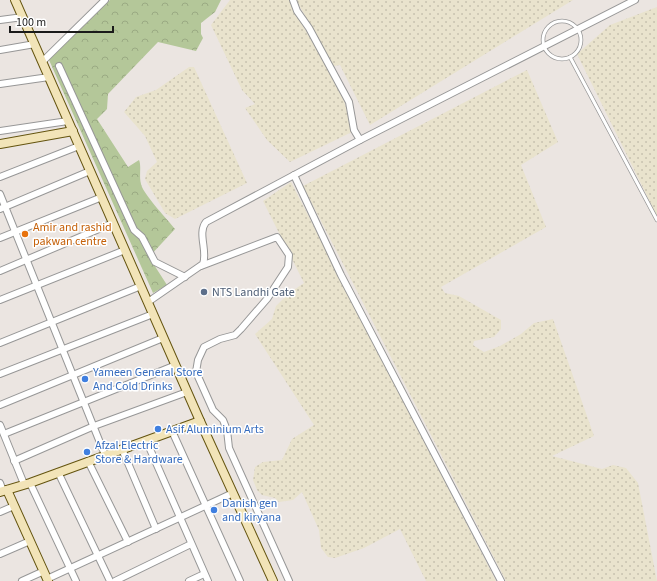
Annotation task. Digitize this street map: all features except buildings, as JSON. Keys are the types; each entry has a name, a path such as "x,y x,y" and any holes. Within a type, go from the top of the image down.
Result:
{"street":[{"path":"15,0 163,338 273,581"},
{"path":"42,62 105,0"},
{"path":"293,0 349,102 354,130 360,140"},
{"path":"200,267 205,257 202,228 206,222 360,140 635,0"},
{"path":"0,20 23,17"},
{"path":"0,50 35,44"},
{"path":"59,66 134,230 142,237 155,262 185,277"},
{"path":"0,84 49,77"},
{"path":"0,131 68,121"},
{"path":"0,144 73,131"},
{"path":"0,177 79,146"},
{"path":"3,208 90,171"},
{"path":"294,175 341,275 501,581"},
{"path":"0,194 3,208 15,231 38,285 105,455"},
{"path":"0,238 102,197"},
{"path":"0,271 113,223"},
{"path":"148,302 200,267 277,237 289,255 288,267 267,299 235,335 220,339 204,348 198,360 196,372 213,410 223,420 227,430 229,448 289,581"},
{"path":"0,300 125,250"},
{"path":"0,342 141,286"},
{"path":"0,374 153,314"},
{"path":"0,405 163,338"},
{"path":"4,434 176,365"},
{"path":"14,461 94,426 187,392"},
{"path":"200,421 27,483 2,489 14,506 48,580 233,494"},
{"path":"0,425 14,461 27,483 76,581"},
{"path":"172,431 240,581"},
{"path":"146,440 208,581"},
{"path":"122,449 156,529"},
{"path":"88,461 128,542"},
{"path":"58,472 110,581"},
{"path":"0,512 14,506"},
{"path":"0,554 30,541"},
{"path":"115,581 191,544"},
{"path":"22,581 44,571"},
{"path":"189,581 204,574"}],"lane":[{"path":"564,21 574,26 580,36 579,48 570,57 563,59 555,58 548,54 544,47 543,42 545,31 553,23 564,21"},
{"path":"570,57 657,220"}],"shaded area":[{"path":"230,0 290,0 294,11 337,83 345,104 352,132 290,162 267,140 245,108 255,104 242,90 211,25"},
{"path":"296,0 573,0 370,125 340,65 334,66"},
{"path":"657,7 657,216 577,54 610,25"},
{"path":"189,67 194,67 247,183 175,219 165,213 145,179 147,171 157,162 145,136 124,112 136,97 156,90"},
{"path":"527,70 558,142 521,165 546,227 441,287 445,293 459,296 501,320 501,329 494,337 474,341 473,345 484,352 500,346 521,334 534,323 553,319 594,436 552,456 602,469 613,465 626,468 638,483 657,581 506,581 303,186"},
{"path":"291,182 496,581 426,581 400,529 364,548 335,558 328,557 321,548 319,530 302,492 293,500 279,502 275,498 262,495 257,490 253,480 255,467 263,462 282,460 292,439 314,425 255,334 272,319 276,306 288,294 304,283 263,201"}],"green space":[{"path":"110,0 221,0 215,12 201,23 201,34 203,38 196,51 158,42 108,94 107,109 97,119 128,167 139,160 140,180 142,187 175,229 149,257 167,285 153,293 49,60"}],"place":[{"name":"Amir and rashid pakwan centre","path":"25,234"},
{"name":"NTS Landhi Gate","path":"204,292"},
{"name":"Yameen General Store And Cold Drinks","path":"85,379"},
{"name":"Asif Aluminium Arts","path":"158,429"},
{"name":"Afzal Electric Store & Hardware","path":"87,452"},
{"name":"Danish gen and kiryana","path":"214,510"}]}
